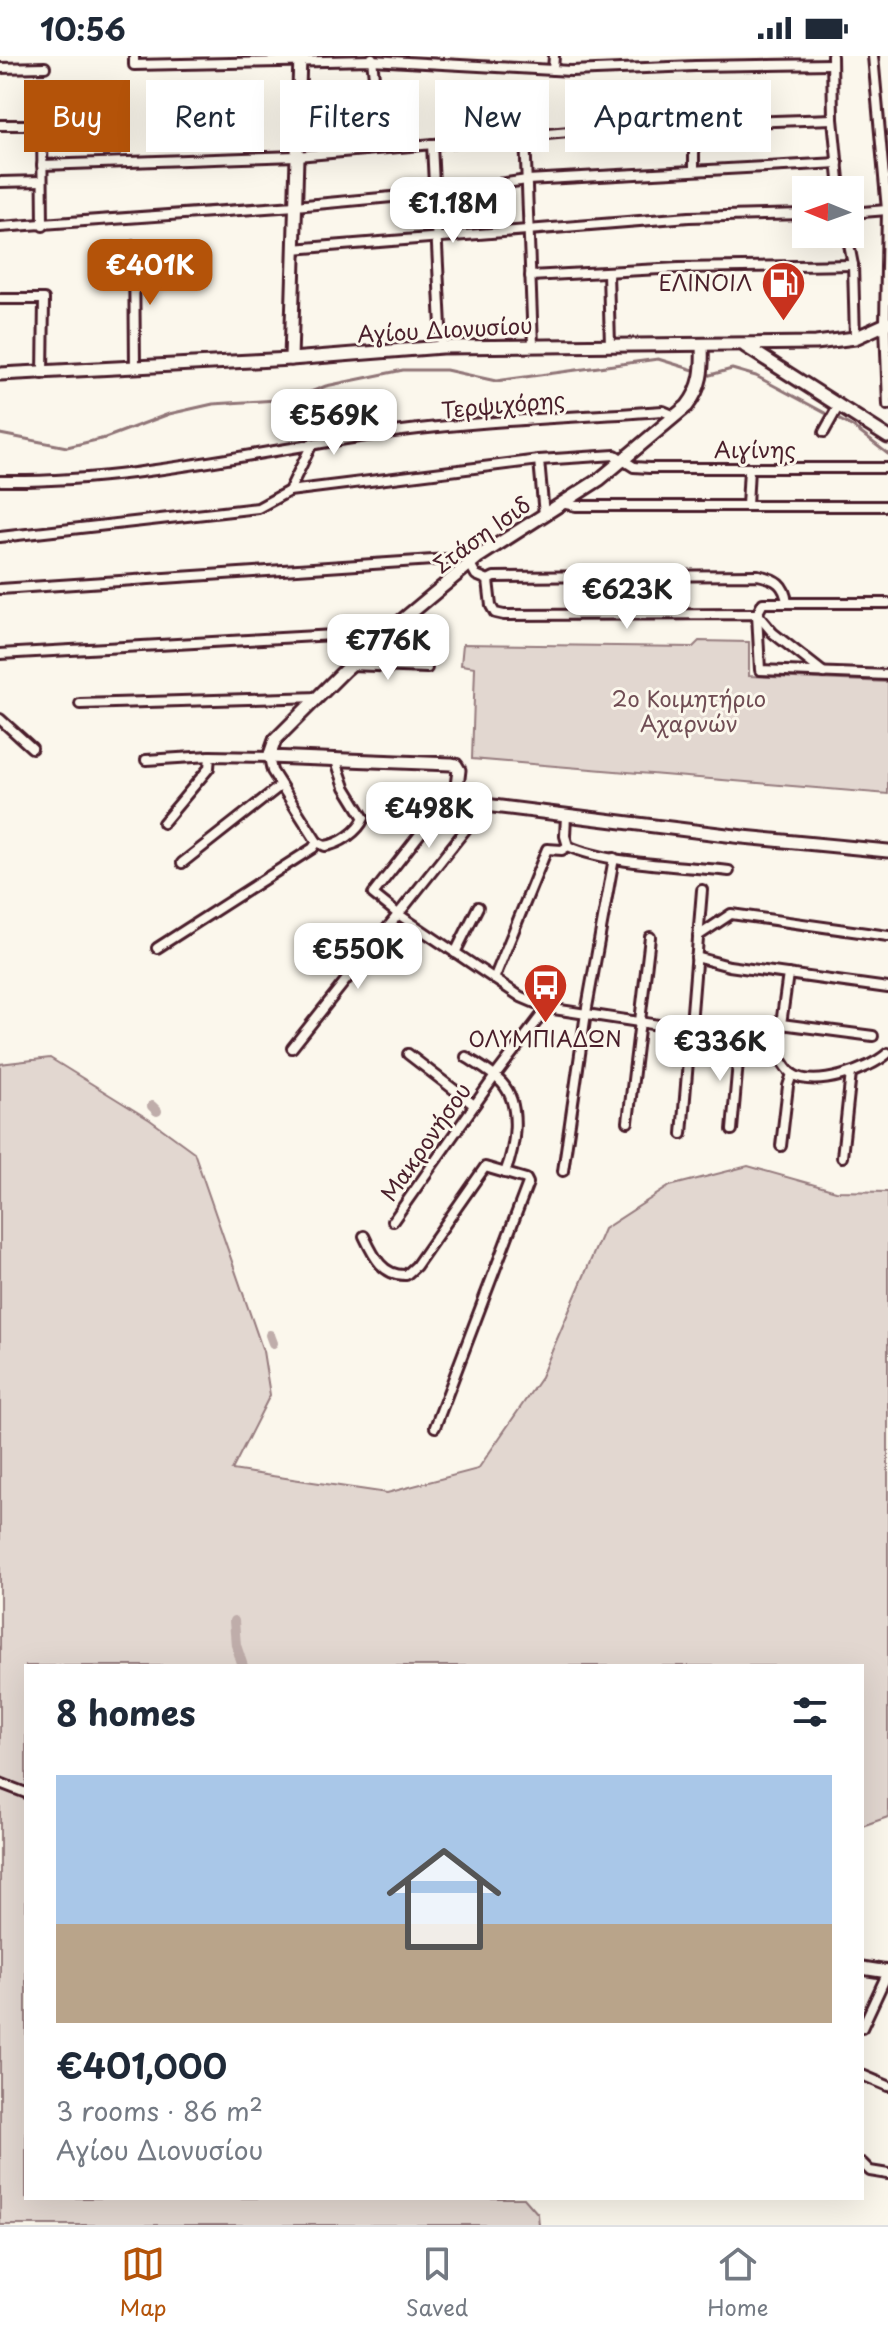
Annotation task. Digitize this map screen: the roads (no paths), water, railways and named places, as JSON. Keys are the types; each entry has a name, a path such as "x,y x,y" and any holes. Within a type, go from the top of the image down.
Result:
{"street":[{"path":"553,70 554,56"},
{"path":"873,56 887,210 888,405"},
{"path":"291,359 300,58"},
{"path":"372,58 374,80"},
{"path":"134,60 457,60 553,70 696,61 832,60 833,119 839,176"},
{"path":"0,68 45,67"},
{"path":"771,122 833,119"},
{"path":"0,125 42,125 43,226"},
{"path":"432,144 442,347"},
{"path":"419,145 435,144"},
{"path":"42,165 339,152"},
{"path":"526,152 533,345"},
{"path":"694,152 694,169"},
{"path":"0,227 295,206 435,193 527,180 838,163"},
{"path":"0,182 42,181"},
{"path":"864,212 887,210"},
{"path":"293,249 689,217 792,214"},
{"path":"134,246 135,368"},
{"path":"850,248 855,338"},
{"path":"530,276 679,268 853,265"},
{"path":"608,272 610,345"},
{"path":"0,299 44,299 43,374"},
{"name":"Αγίου Διονυσίου","path":"0,374 291,359 442,347 744,345 855,338 886,323"},
{"name":"Στάση Ισιδ","path":"269,757 275,740 388,632 474,561 600,479 675,416 696,395 701,382 702,345"},
{"path":"744,345 888,437"},
{"path":"824,432 839,405"},
{"name":"Τερψιχόρης","path":"0,481 64,481 130,475 312,444 468,425 663,411 675,416"},
{"path":"289,491 312,444"},
{"name":"Αιγίνης","path":"0,537 258,508 289,491 539,460 615,455 634,467 649,468 888,468"},
{"path":"539,460 544,515"},
{"path":"747,506 749,468"},
{"path":"560,503 576,506 888,506"},
{"path":"0,589 474,561 476,575 488,580 494,577 758,575 775,579 786,591 787,603"},
{"path":"488,580 491,606 495,613 504,615 757,614"},
{"path":"888,603 763,603 757,614 760,670 888,675"},
{"path":"757,614 773,633 824,673"},
{"path":"0,654 388,632"},
{"path":"350,665 427,668"},
{"path":"80,704 320,697"},
{"path":"0,719 32,748"},
{"path":"163,823 209,768 210,756"},
{"path":"146,760 210,756 335,758 456,765 459,778 452,793 373,894 521,997 547,1008 777,1043"},
{"path":"269,757 280,786 317,842 325,846 340,841 357,829 364,818 345,787 335,758"},
{"path":"182,863 280,786"},
{"path":"452,793 485,805 888,851"},
{"path":"292,1048 485,805"},
{"path":"566,815 568,846 579,851 729,871"},
{"path":"157,948 313,848 317,842"},
{"path":"494,979 547,849 562,850 568,846"},
{"path":"563,1171 586,1013 614,858"},
{"path":"682,1134 702,890"},
{"path":"455,953 478,907"},
{"path":"698,936 731,914 888,936"},
{"path":"628,1122 650,937"},
{"path":"696,957 729,966 888,988"},
{"path":"788,974 777,1053 792,1074 808,1079 851,1073 888,1053"},
{"name":"Μακρονήσου","path":"393,1221 547,1008"},
{"path":"781,1024 873,1036"},
{"path":"732,1130 740,1039"},
{"path":"408,1054 474,1105"},
{"path":"466,1057 505,1086 513,1110 515,1135 505,1173"},
{"path":"842,1157 851,1073"},
{"path":"781,1146 792,1074"},
{"path":"364,1236 387,1271 406,1275 416,1266 485,1167 526,1179 528,1183 435,1427"},
{"path":"0,1783 24,1792"},
{"path":"864,1968 888,1972 864,2024"},
{"path":"864,2076 887,2082"},
{"path":"864,2165 870,2171 888,2174"}],"waterway":[{"path":"0,434 67,447 105,438 169,414 213,404 293,399 326,386 403,370 446,370 496,381 658,359 710,375 732,369 756,376 825,413"},
{"path":"840,420 888,454"},
{"path":"152,1106 157,1111"},
{"path":"270,1335 273,1343"},
{"path":"234,1621 236,1645 242,1664"}],"place":[{"name":"ΕΛΙΝΟΙΛ","path":"783,322"},
{"name":"ΟΛΥΜΠΙΑΔΩΝ","path":"545,1025"}],"park label":[{"name":"2ο Κοιμητήριο Αχαρνών","path":"689,712"}]}
